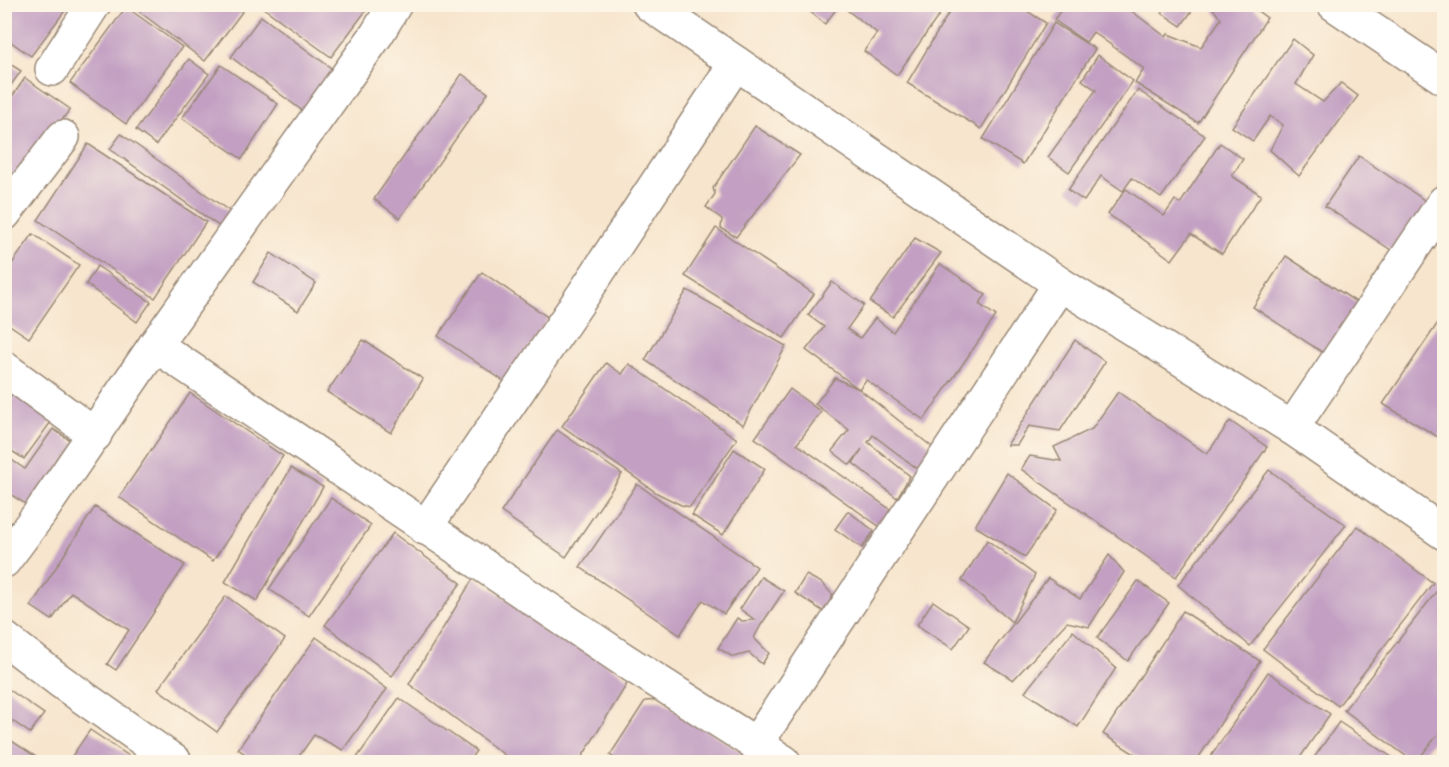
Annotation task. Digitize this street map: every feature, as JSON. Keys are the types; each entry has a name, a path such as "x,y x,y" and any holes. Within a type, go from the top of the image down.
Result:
{"street":[{"path":"52,69 94,4"},
{"path":"4,561 377,34 395,4"},
{"path":"649,4 1060,284 1292,428 1444,532"},
{"path":"1334,4 1444,78"},
{"path":"425,528 736,63"},
{"path":"4,214 63,137"},
{"path":"1292,428 1444,202"},
{"path":"756,744 1060,284"},
{"path":"155,345 624,660 784,762"},
{"path":"4,369 95,435"},
{"path":"4,638 60,681 175,762"}],"building":[{"path":"4,4 70,4 31,56 4,37"},
{"path":"129,4 248,4 205,61"},
{"path":"258,4 371,4 331,57"},
{"path":"801,4 840,4 825,24"},
{"path":"851,4 947,4 897,75 864,51 877,33 847,10"},
{"path":"954,4 1016,4 1046,23 981,129 907,83"},
{"path":"1065,4 1122,4 1166,37 1168,34 1201,47 1221,19 1213,9 1216,4 1248,4 1267,18 1198,123 1135,83 1144,69 1093,32 1086,42 1054,20"},
{"path":"1168,4 1197,4 1181,26 1162,13"},
{"path":"126,7 182,47 126,124 70,83"},
{"path":"261,16 339,74 308,115 231,57"},
{"path":"1054,23 1095,49 1023,164 983,139"},
{"path":"1293,39 1313,55 1296,84 1323,102 1341,83 1358,96 1299,176 1270,150 1283,125 1270,116 1253,141 1232,127"},
{"path":"1098,55 1133,81 1069,172 1048,157 1096,90 1082,80"},
{"path":"189,59 209,74 156,145 136,130"},
{"path":"4,60 21,71 4,95"},
{"path":"221,65 278,104 242,159 182,118"},
{"path":"462,74 488,93 400,218 374,199"},
{"path":"25,78 70,109 9,195 4,191 4,108"},
{"path":"1138,90 1205,136 1161,198 1132,178 1123,191 1101,176 1084,201 1068,190"},
{"path":"755,126 800,155 736,237 721,228 722,219 706,207 715,194 713,188"},
{"path":"121,134 239,218 223,229 110,149"},
{"path":"1220,143 1243,159 1232,176 1261,195 1222,254 1191,234 1172,260 1108,214 1126,189 1164,216 1175,200 1180,204"},
{"path":"88,144 206,222 155,298 38,220"},
{"path":"1359,156 1436,208 1403,258 1325,206"},
{"path":"716,228 814,294 784,338 685,276"},
{"path":"33,234 79,265 29,338 4,321 4,275"},
{"path":"915,238 941,253 893,317 870,302"},
{"path":"271,253 316,283 298,311 253,282"},
{"path":"1286,256 1367,309 1334,360 1253,307"},
{"path":"940,264 986,295 979,304 996,316 924,420 866,380 859,389 806,350 824,327 808,315 832,282 864,305 847,329 860,338 875,318 893,332"},
{"path":"97,266 151,302 137,322 86,284"},
{"path":"482,272 549,318 505,382 438,336"},
{"path":"687,290 786,346 743,425 645,360"},
{"path":"1444,314 1444,429 1438,437 1383,404"},
{"path":"363,340 423,379 391,433 327,392"},
{"path":"1075,340 1105,362 1060,431 1029,426 1017,445 1007,445"},
{"path":"606,363 622,374 629,364 737,439 690,507 657,493 562,426"},
{"path":"835,378 859,389 936,450 919,470 873,435 868,442 910,476 897,498 853,463 862,449 850,465 832,451 849,430 815,404"},
{"path":"4,379 56,415 24,459 4,446"},
{"path":"790,389 821,412 797,444 891,510 880,527 755,438"},
{"path":"1118,392 1207,454 1230,421 1267,447 1176,577 1021,469 1030,456 1061,461 1054,447 1092,429"},
{"path":"190,393 283,456 213,561 119,497"},
{"path":"53,429 79,446 36,511 4,490 4,455 25,469"},
{"path":"557,430 622,474 566,557 501,512"},
{"path":"734,449 765,469 723,535 692,515"},
{"path":"291,468 323,487 257,601 225,582"},
{"path":"1269,470 1346,525 1250,646 1178,585"},
{"path":"1007,473 1057,510 1025,557 975,526"},
{"path":"637,484 757,567 724,614 703,600 680,635 580,567"},
{"path":"331,498 371,525 309,616 269,589"},
{"path":"95,507 185,565 116,670 107,664 129,630 71,592 52,620 31,606"},
{"path":"848,511 874,531 862,548 835,529"},
{"path":"1357,526 1433,583 1338,706 1263,649"},
{"path":"393,533 461,583 392,676 325,625"},
{"path":"987,540 1035,575 1012,622 962,580"},
{"path":"1109,555 1124,572 1089,627 1067,622 1013,680 984,662 1048,578 1080,599"},
{"path":"806,575 822,583 833,595 824,612 795,593"},
{"path":"474,577 630,679 579,762 514,762 409,684"},
{"path":"761,577 784,591 754,638 769,653 762,664 749,653 733,657 718,648 737,618 742,621 755,620 740,609"},
{"path":"1138,581 1169,603 1128,661 1097,638"},
{"path":"1440,587 1444,590 1444,727 1414,762 1344,710"},
{"path":"226,596 285,639 217,732 158,689"},
{"path":"933,601 969,626 953,649 917,625"},
{"path":"1183,611 1260,661 1196,762 1147,762 1103,734"},
{"path":"1073,631 1116,668 1078,727 1025,692"},
{"path":"316,637 387,689 343,750 314,735 295,762 257,762 238,749"},
{"path":"1268,672 1330,714 1297,762 1207,762"},
{"path":"4,686 44,714 30,733 4,715"},
{"path":"399,698 476,751 468,762 354,762"},
{"path":"660,700 757,762 620,762 610,755 645,701"},
{"path":"1339,722 1399,762 1311,762"},
{"path":"90,730 138,762 68,762"},
{"path":"4,736 41,760 39,762 4,762"}]}
